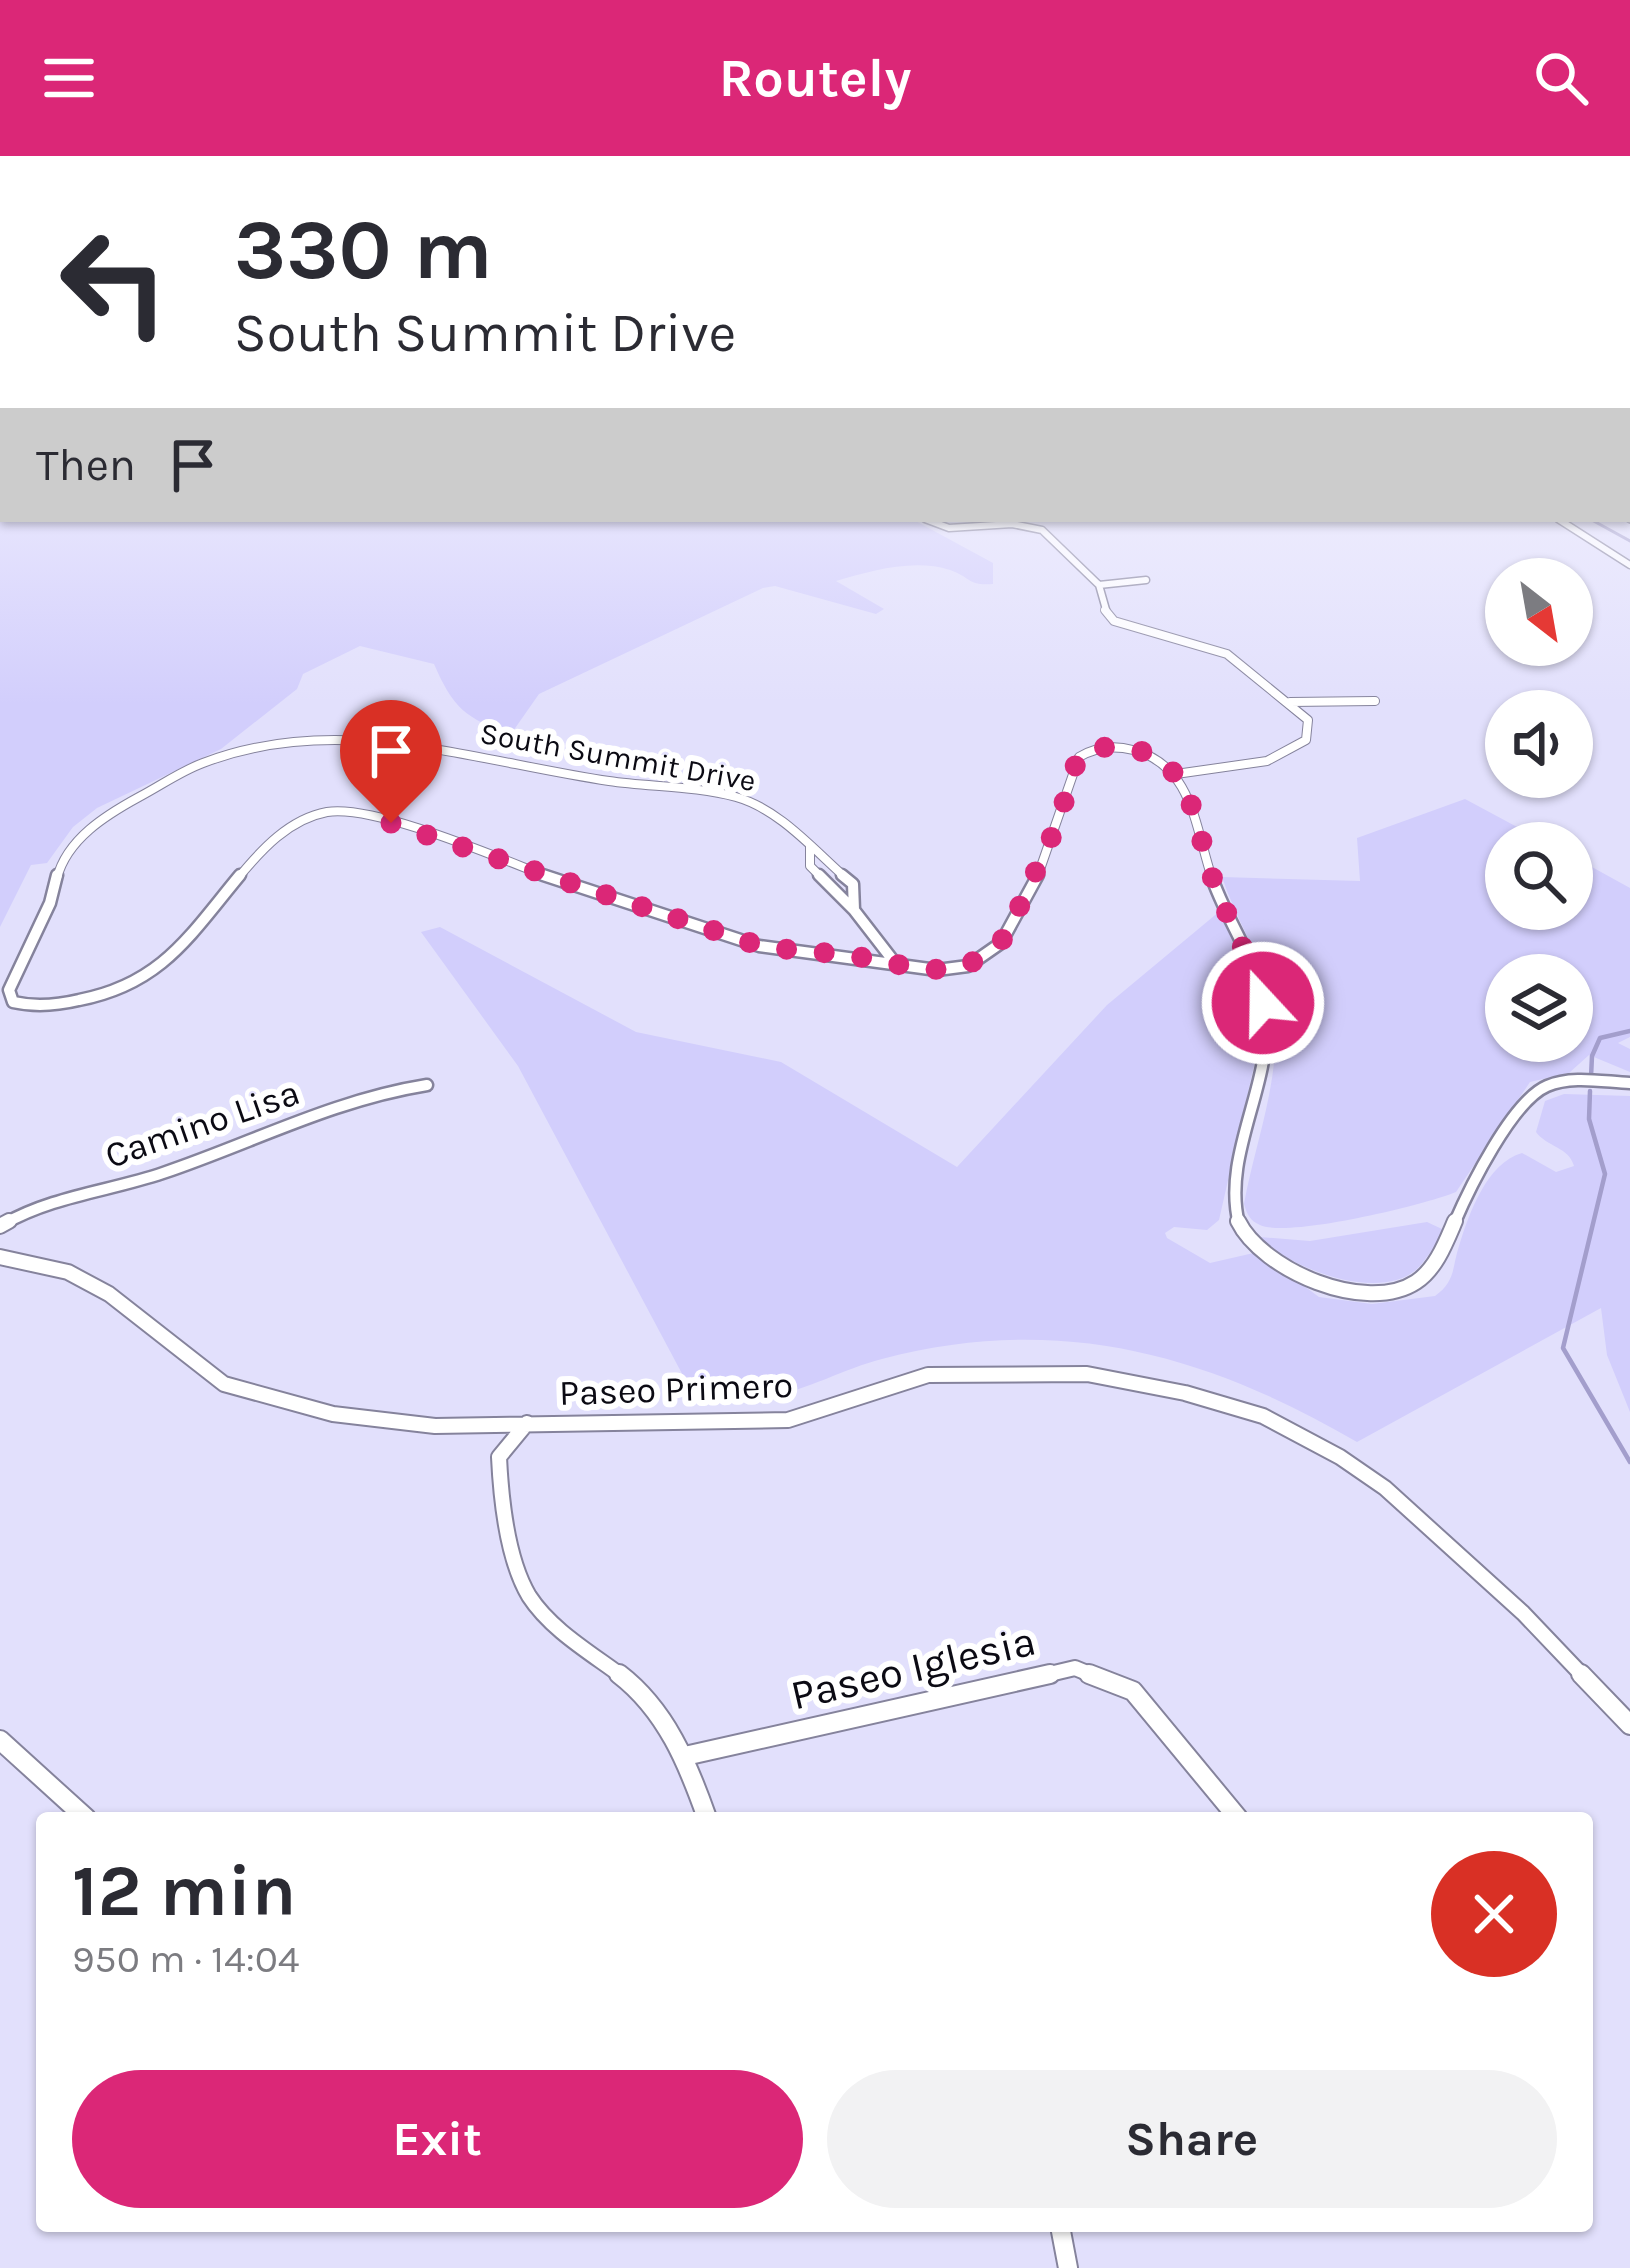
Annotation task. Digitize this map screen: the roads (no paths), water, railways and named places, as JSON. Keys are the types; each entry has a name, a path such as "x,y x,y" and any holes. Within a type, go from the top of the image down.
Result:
{"street":[{"path":"933,522 949,528 1012,524 1042,530 1099,585 1106,612 1114,621 1227,654 1290,702 1311,729 1294,750 1267,761 1176,773 1263,1003 1263,1065 1234,1208 1249,1240 1276,1260 1346,1290 1395,1292 1419,1283 1436,1264 1485,1164 1536,1091 1560,1082 1630,1083"},
{"path":"1563,522 1630,564"},
{"path":"1099,585 1146,580"},
{"path":"1290,702 1375,701"},
{"name":"South Summit Drive","path":"854,910 854,884 777,817 737,797 607,781 356,736 243,750 200,764 102,817 61,861 50,903 9,990 13,1002 24,1006 98,1001 148,976 175,956 257,858 294,825 337,810 496,856 763,947 926,970 956,968 983,958 1006,936 1057,825 1076,761 1083,754 1113,747 1138,750 1176,773"},
{"name":"South Summit Drive","path":"810,846 810,866 854,910 896,964"},
{"name":"Camino Lisa","path":"0,1226 24,1210 142,1180 309,1117 400,1088 427,1085"},
{"name":"Paseo Primero","path":"0,1257 68,1272 109,1294 224,1384 333,1414 435,1426 788,1420 928,1375 1087,1374 1185,1393 1263,1416 1340,1457 1385,1488 1523,1613 1630,1725"},
{"path":"527,1423 500,1457 501,1509 528,1594 556,1626 640,1690 685,1756 705,1812"},
{"name":"Paseo Iglesia","path":"685,1756 1076,1668 1133,1691 1233,1812"},
{"path":"0,1740 79,1812"},
{"path":"1061,2232 1069,2268"}],"waterway":[{"path":"1595,522 1630,541"},
{"path":"1591,1077 1592,1056 1600,1038 1630,1031"},
{"path":"1590,1091 1589,1119 1605,1174 1563,1348 1630,1462"}]}
